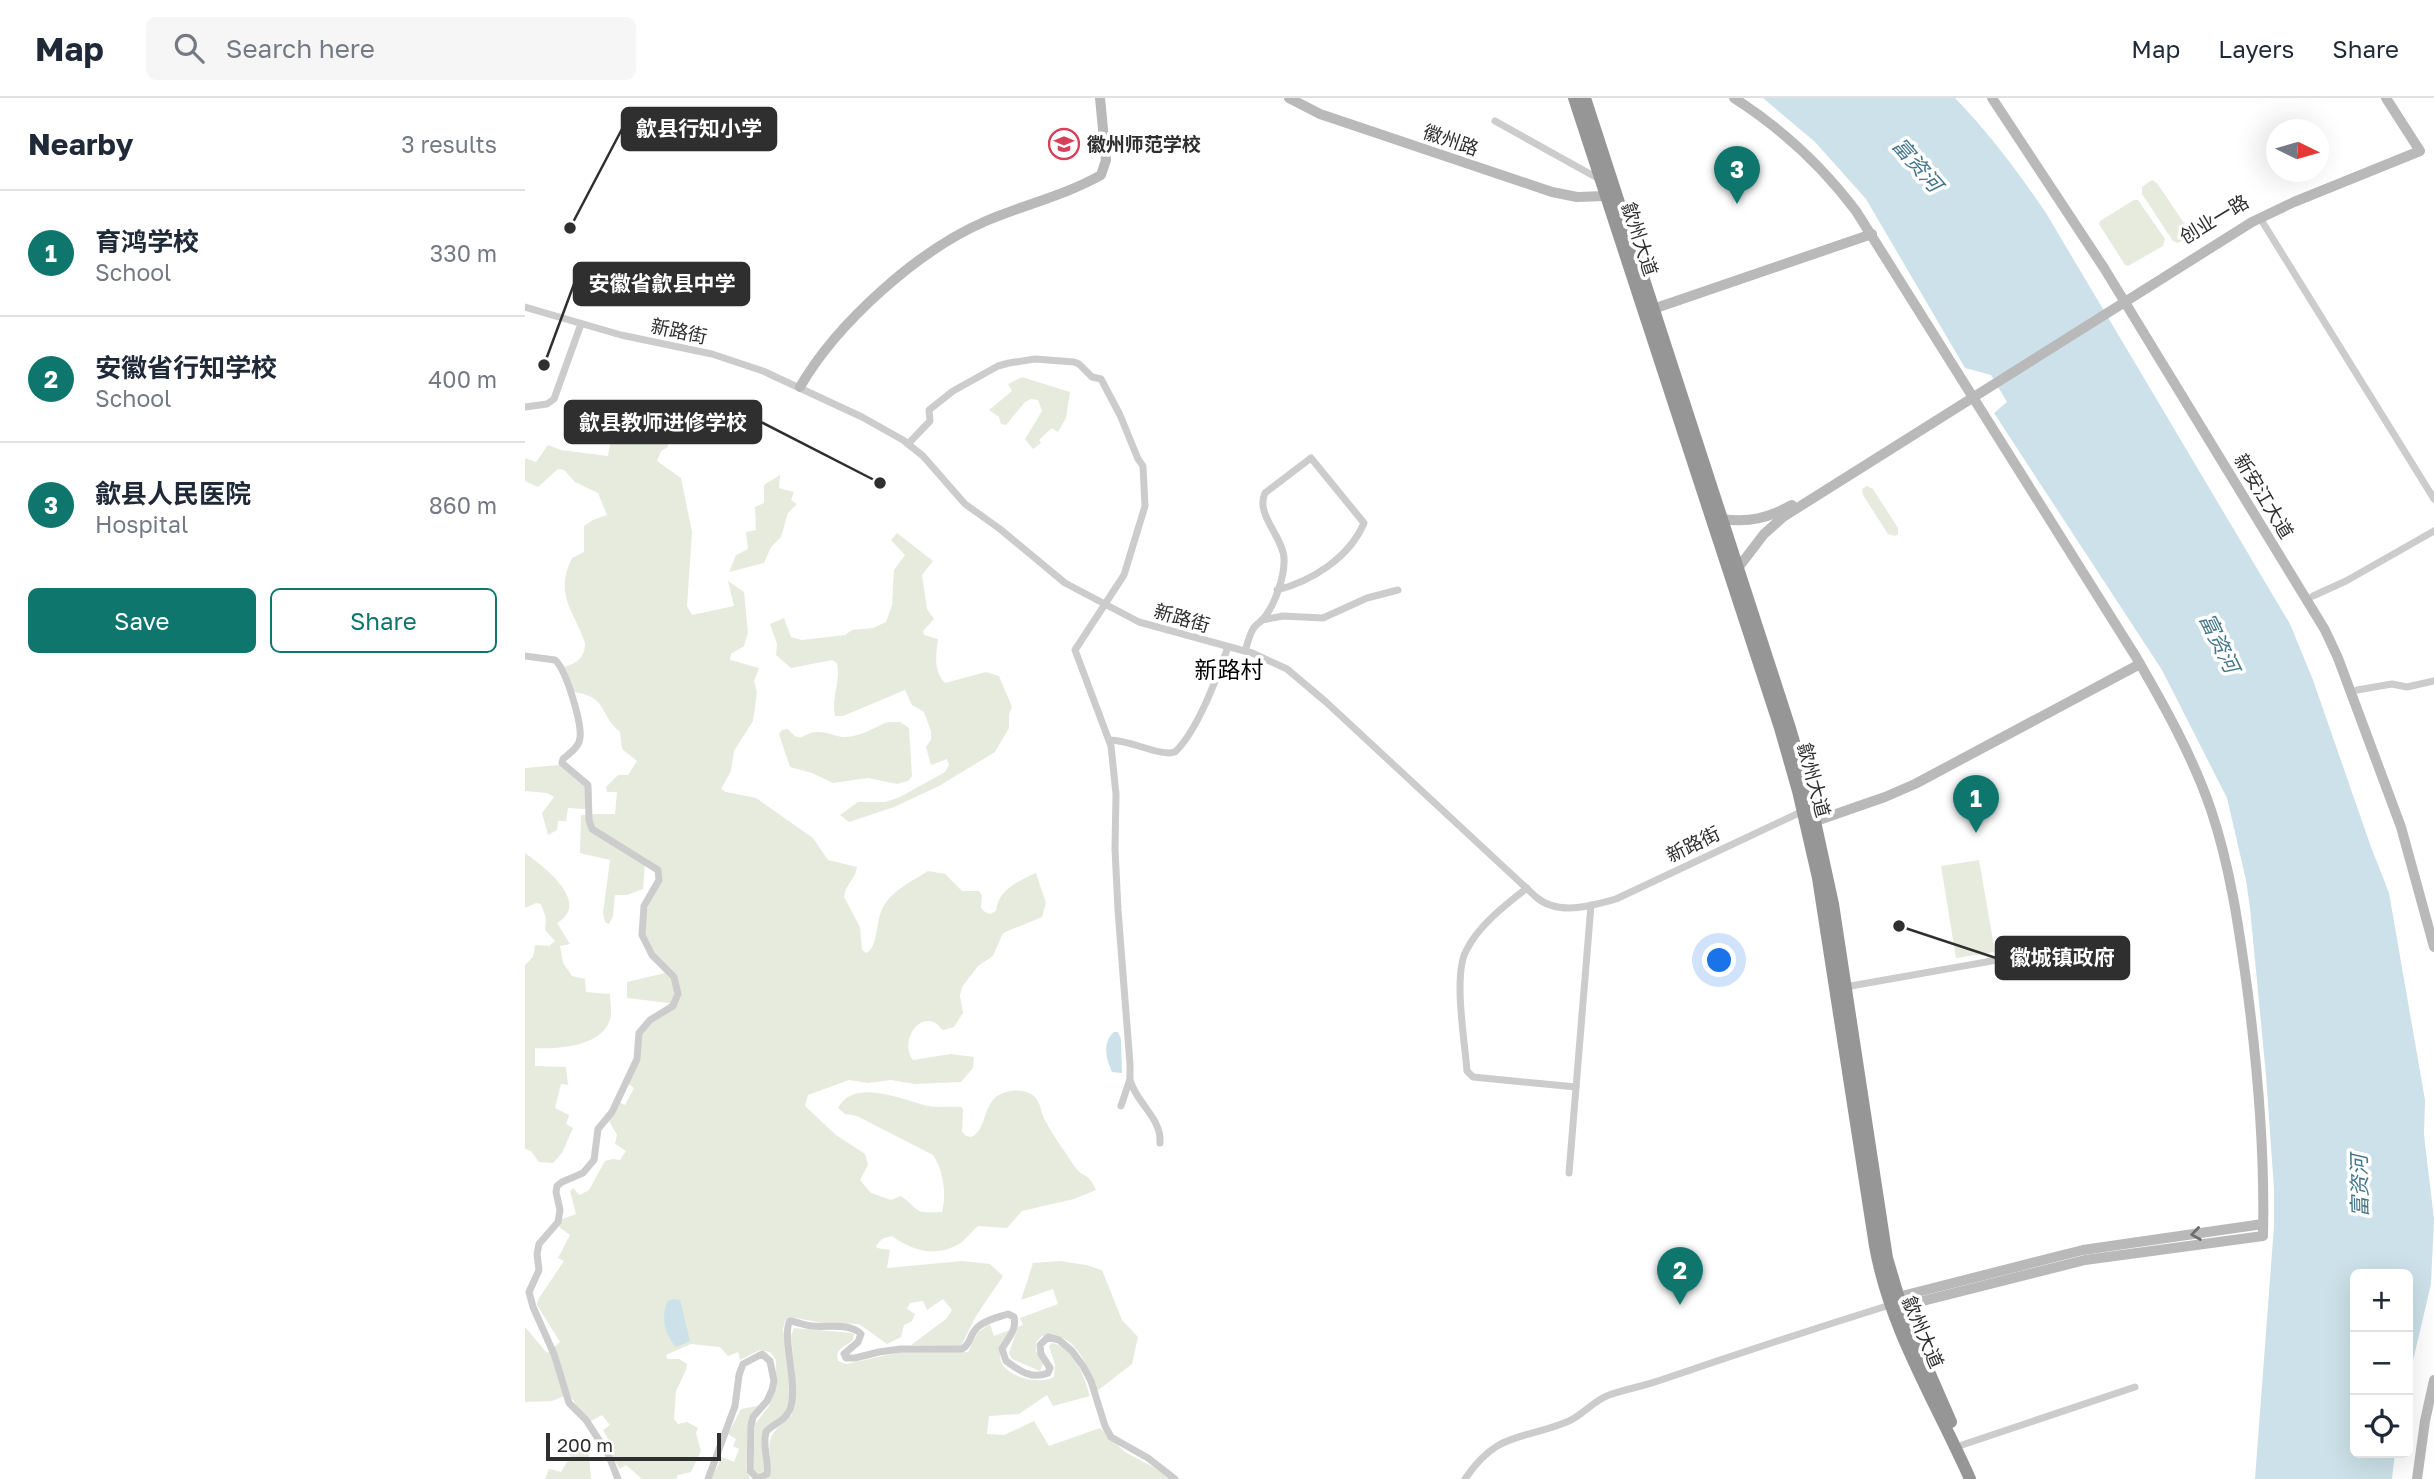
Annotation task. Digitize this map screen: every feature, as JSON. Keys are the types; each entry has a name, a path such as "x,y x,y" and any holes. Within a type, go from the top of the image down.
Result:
{"highway":[{"name":"歙州大道","path":"1574,98 1780,728 1803,811 1823,905 1875,1246 1930,1396 1971,1479"},
{"name":"歙州大道","path":"1585,98 1799,757 1816,821 1829,885 1894,1303 1978,1479"}],"street":[{"path":"800,387 813,365 836,337 924,255 984,222 1101,175 1106,160 1100,98"},
{"name":"徽州路","path":"1289,98 1319,114 1552,192 1577,197 1606,196"},
{"path":"1734,98 1769,122 1807,155 1848,199 2140,664 2210,806 2222,847 2241,945 2254,1041 2263,1148 2263,1236 2085,1260 1894,1303"},
{"name":"新安江大道","path":"1992,98 2313,596 2337,639 2407,825 2434,922"},
{"name":"新安江大道","path":"2000,98 2331,642 2401,827 2434,947"},
{"path":"2386,98 2418,149"},
{"path":"1495,121 1601,180"},
{"name":"创业一路","path":"2122,300 2269,207 2418,149"},
{"name":"创业一路","path":"2122,300 2260,218 2418,149"},
{"path":"2260,218 2434,499"},
{"path":"1653,309 1872,234"},
{"path":"1738,568 1764,534 1783,517 2122,300"},
{"name":"新路街","path":"525,307 621,335 712,354 763,371 862,417 908,444 929,462 965,504 1065,583 1151,627 1245,652 1287,669 1540,901 1554,908 1591,905 1616,898 1803,811"},
{"path":"525,407 547,404 554,399 581,324"},
{"path":"908,444 930,421 929,410 953,391 998,366 1035,359 1074,362 1092,377 1101,379 1143,466 1145,506 1124,575 1075,650 1110,740 1116,794 1117,898 1130,1079 1134,1092 1159,1127 1160,1143"},
{"path":"1722,519 1759,520 1789,506 1971,396"},
{"path":"1245,652 1252,630 1271,606 1276,590 1282,574 1284,556 1263,508 1263,498 1265,493 1311,458 1364,523 1353,543 1337,560 1305,581 1276,590"},
{"path":"2313,596 2346,581 2434,531"},
{"path":"1262,620 1283,616 1323,618 1367,598 1398,590"},
{"path":"1110,740 1132,742 1166,754 1175,752 1199,715 1228,647"},
{"path":"525,656 555,660 563,669 573,696 580,733 577,746 562,763 588,785 589,820 592,829 658,870 659,880 644,906 642,935 652,955 674,977 678,990 673,1006 650,1020 639,1033 637,1059 612,1112 597,1131 594,1160 583,1173 557,1186 560,1210 558,1222 539,1244 539,1270 529,1292 554,1354 569,1403 586,1420 608,1454 618,1479"},
{"path":"1816,821 1916,784 2140,664"},
{"path":"2357,690 2392,684 2407,687 2434,681"},
{"path":"1527,888 1486,924 1464,956 1460,1005 1467,1071 1473,1077 1576,1087"},
{"path":"1569,1173 1591,905"},
{"path":"1845,987 2036,953"},
{"path":"1121,1106 1130,1079"},
{"path":"1465,1479 1483,1457 1501,1443 1521,1434 1569,1421 1608,1395 1642,1387 1894,1303 2083,1250 2263,1224"},
{"path":"708,1479 735,1406 743,1364 762,1354 770,1361 774,1381 767,1401 752,1419 750,1471 760,1478 767,1474 768,1461 764,1445 766,1432 783,1419 791,1404 792,1367 786,1328 790,1321 857,1330 861,1334 859,1340 844,1354 846,1358 855,1358 890,1350 964,1349 980,1325 1008,1314 1014,1317 1015,1322 1010,1338 1002,1349 1006,1361 1028,1375 1044,1375 1050,1367 1041,1354 1040,1345 1048,1338 1059,1340 1072,1351 1086,1370 1111,1437 1148,1458 1175,1479"},
{"path":"2417,1479 2423,1431 2434,1380"},
{"path":"1962,1445 2135,1387"}],"shaded area":[{"path":"2152,180 2157,183 2190,232 2187,238 2178,243 2173,241 2142,194 2142,187"},
{"path":"2138,200 2165,239 2163,246 2128,266 2099,224"},
{"path":"1022,377 1070,392 1066,418 1058,432 1052,428 1033,449 1025,439 1042,411 1038,400 1025,402 1006,425 1001,424 999,417 989,410 1012,391 1008,384"},
{"path":"625,414 668,419 668,447 661,451 657,461 681,478 692,532 687,606 692,615 734,606 728,581 744,592 748,633 744,646 731,654 730,660 759,668 754,681 757,692 753,721 734,751 731,771 721,789 756,798 813,838 828,860 857,867 844,897 860,927 862,950 866,953 875,941 884,905 901,888 928,871 945,874 962,891 979,891 982,896 981,908 990,914 996,911 1005,891 1036,873 1046,903 1042,917 1003,933 993,956 978,966 962,987 960,996 963,1013 954,1027 943,1030 928,1021 916,1026 912,1032 908,1046 913,1060 950,1054 974,1057 973,1068 961,1082 915,1084 891,1080 868,1083 849,1080 808,1095 805,1106 836,1135 865,1154 868,1165 860,1180 871,1193 891,1200 901,1196 921,1212 942,1212 943,1182 933,1155 857,1116 845,1114 838,1108 845,1099 867,1092 928,1106 961,1107 962,1132 971,1137 979,1130 996,1097 1013,1091 1027,1092 1037,1100 1049,1128 1075,1167 1091,1180 1096,1190 1074,1199 1022,1211 1007,1228 978,1226 962,1242 944,1250 917,1249 892,1236 882,1239 876,1246 890,1250 887,1268 962,1261 990,1264 1003,1276 976,1316 961,1346 911,1345 946,1319 952,1310 943,1299 927,1310 923,1301 910,1303 907,1309 915,1314 912,1321 904,1325 901,1337 887,1344 859,1324 822,1323 796,1318 785,1321 783,1329 790,1371 789,1400 784,1415 763,1432 764,1468 763,1473 758,1475 753,1471 755,1424 769,1406 775,1389 776,1360 770,1352 760,1350 740,1360 738,1352 728,1356 720,1347 691,1344 666,1355 667,1359 679,1359 687,1364 676,1391 674,1419 678,1424 687,1422 698,1428 696,1433 701,1451 691,1472 678,1475 676,1479 642,1479 626,1465 620,1469 606,1446 610,1442 603,1430 610,1425 602,1415 591,1421 576,1405 563,1379 553,1348 560,1342 537,1305 564,1261 558,1258 570,1235 559,1227 562,1219 576,1214 570,1191 573,1188 580,1195 589,1190 605,1161 620,1160 626,1151 615,1144 617,1135 609,1121 619,1102 625,1105 634,1088 627,1083 638,1062 637,1037 669,1003 627,998 627,982 665,973 655,960 645,937 646,914 661,875 592,825 592,814 615,814 617,792 607,792 606,787 618,775 628,775 637,761 622,749 620,732 598,702 585,694 574,692 564,667 579,659 584,653 585,643 565,593 567,571 572,558 584,552 584,526 607,515 598,493 575,482 564,470 558,469 538,487 525,481 525,458 536,462 548,445 561,450 608,456 611,438 604,437 607,418 624,419"},
{"path":"780,475 779,488 794,492 791,500 797,504 788,513 781,537 771,547 764,563 729,572 736,555 748,549 746,532 756,530 755,507 764,503 764,485"},
{"path":"1867,486 1873,489 1898,528 1898,534 1895,536 1888,534 1863,495 1862,489"},
{"path":"897,533 933,561 922,575 927,609 934,619 923,631 924,635 938,639 936,662 941,678 945,683 986,672 999,676 1012,707 1009,728 995,752 939,786 894,807 849,822 840,815 858,802 885,802 900,797 945,772 949,765 947,759 931,765 926,747 931,740 931,731 924,712 912,705 905,690 843,716 835,716 837,663 832,660 791,668 776,655 777,644 770,624 784,618 791,637 802,640 845,635 852,630 873,628 886,622 892,605 894,570 905,555 891,540"},
{"path":"888,722 900,722 909,728 912,776 908,781 897,784 868,778 833,783 790,767 779,734 788,729 796,737 821,732 851,737"},
{"path":"559,765 585,787 585,809 568,808 566,821 558,821 557,830 548,835 542,813 554,797 547,793 525,791 525,768"},
{"path":"581,815 586,815 589,828 645,863 643,889 627,895 615,895 613,916 609,924 605,922 603,913 610,860 580,853"},
{"path":"525,853 552,875 567,895 569,905 566,914 557,923 570,944 560,946 563,963 572,976 585,979 586,992 610,994 610,1019 596,1037 577,1045 535,1048 535,1066 566,1067 568,1085 561,1084 555,1108 569,1115 566,1124 573,1128 562,1153 553,1163 539,1162 531,1151 525,1149 525,965 533,957 535,945 549,946 555,941 545,930 546,918 541,904 536,903 525,908"},
{"path":"1979,860 1995,952 1956,958 1941,866"},
{"path":"1060,1261 1102,1270 1122,1320 1138,1337 1132,1364 1097,1391 1079,1352 1064,1339 1042,1336 1036,1342 1036,1351 1043,1364 1040,1371 1012,1359 1009,1353 1018,1327 1023,1325 1020,1318 1058,1304 1053,1289 1021,1300 1033,1263"},
{"path":"990,1324 994,1336 1010,1330 1000,1353 1006,1369 1030,1380 1047,1380 1054,1377 1055,1365 1049,1346 1052,1343 1067,1350 1073,1357 1090,1396 1053,1406 1047,1395 1019,1414 989,1416 987,1434 1004,1435 1034,1421 1049,1446 1100,1428 1125,1452 1170,1479 767,1479 770,1468 770,1440 792,1415 795,1374 791,1336 794,1328 854,1334 853,1340 838,1353 838,1361 846,1364 901,1352 968,1352 978,1332"},
{"path":"525,1327 547,1353 551,1350 565,1396 552,1401 525,1402"},
{"path":"761,1405 748,1430 746,1470 750,1479 711,1479 722,1457 734,1462 739,1449 733,1446 736,1439 728,1434 741,1409"},
{"path":"566,1437 589,1455 591,1479 545,1479 549,1469 561,1472 571,1456 559,1447"}],"water":[{"name":"富资河","path":"1763,98 1955,98 2003,154 2046,213 2290,624 2313,680 2389,893 2425,1100 2424,1135 2434,1219 2431,1284 2413,1361 2413,1269 2350,1269 2350,1458 2394,1458 2392,1479 2255,1479 2274,1226 2274,1189 2250,908 2227,798 2162,670 1994,413 2007,402 1991,375 1965,368 1866,199 1815,142"},
{"path":"1114,1032 1118,1032 1121,1039 1122,1073 1112,1072 1107,1056 1108,1041"},
{"path":"680,1300 690,1341 676,1347 669,1337 664,1319 668,1301"}],"place":[{"name":"徽州师范学校","path":"1064,144"},
{"name":"歙县人民医院","path":"1737,204"},
{"name":"歙县行知小学","path":"570,228"},
{"name":"安徽省歙县中学","path":"544,365"},
{"name":"歙县教师进修学校","path":"880,483"},
{"name":"育鸿学校","path":"1976,833"},
{"name":"徽城镇政府","path":"1899,926"},
{"name":"安徽省行知学校","path":"1680,1305"}],"district":[{"name":"新路村","path":"1229,670"}]}
